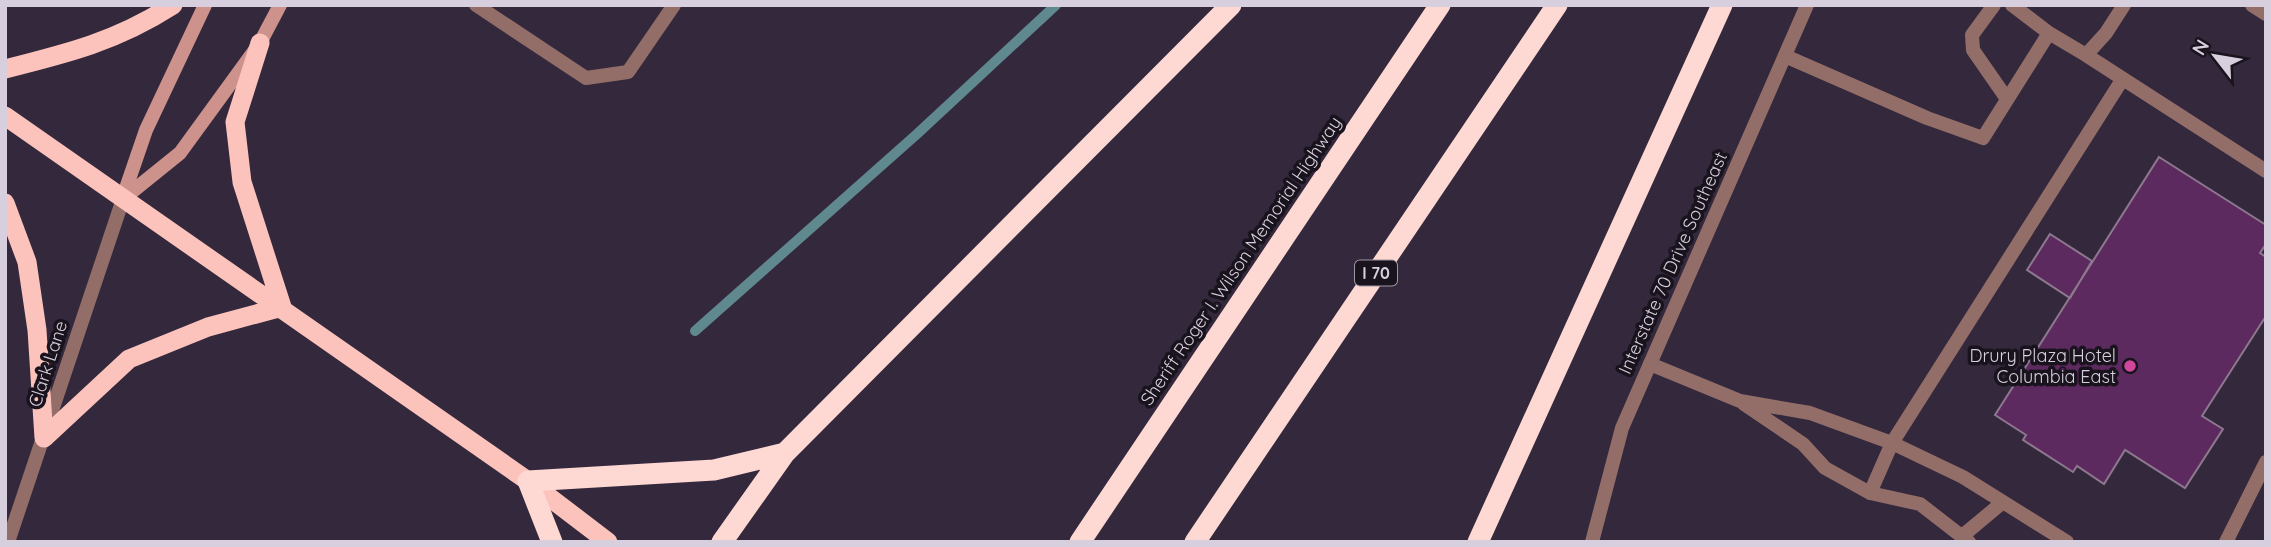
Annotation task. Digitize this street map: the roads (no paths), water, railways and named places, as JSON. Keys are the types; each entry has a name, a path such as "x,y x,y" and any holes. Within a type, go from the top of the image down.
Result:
{"highway":[{"path":"5,69 93,47 147,22 173,5"},
{"path":"722,542 785,453 1231,5"},
{"name":"Sheriff Roger I. Wilson Memorial Highway","path":"1080,542 1440,5"},
{"name":"I 70","path":"1195,542 1557,5"},
{"path":"1478,542 1721,5"},
{"path":"260,43 235,122 242,182 282,307"},
{"path":"5,116 282,307 528,481 608,542"},
{"path":"5,203 27,262 37,330 44,438"},
{"path":"44,438 129,359 208,327 282,307"},
{"path":"528,481 713,470 785,453"},
{"path":"528,481 552,542"}],"main road":[{"name":"Clark Lane","path":"123,198 146,130 205,5"},
{"path":"123,198 180,153 260,43 280,5"}],"street":[{"path":"476,5 586,78 628,72 674,5"},
{"name":"Interstate 70 Drive Southeast","path":"1592,542 1622,428 1807,5"},
{"path":"1994,5 1972,36 1973,50 2007,99"},
{"path":"2011,5 2049,33 2266,171"},
{"path":"2086,55 2106,33 2124,5"},
{"path":"2252,5 2266,14"},
{"path":"1785,56 1983,138 2049,33"},
{"path":"1871,493 1892,443 2122,79"},
{"name":"Clark Lane","path":"8,542 123,198"},
{"path":"1650,365 1740,401 1810,413 1892,443 1963,477 2067,542"},
{"path":"1740,401 1803,444 1825,468 1871,493 1920,504 1965,539 2003,502"},
{"path":"2226,542 2266,462"}],"waterway":[{"path":"695,331 917,134 1056,5"}],"place":[{"name":"Drury Plaza Hotel Columbia East","path":"2130,366"}]}
